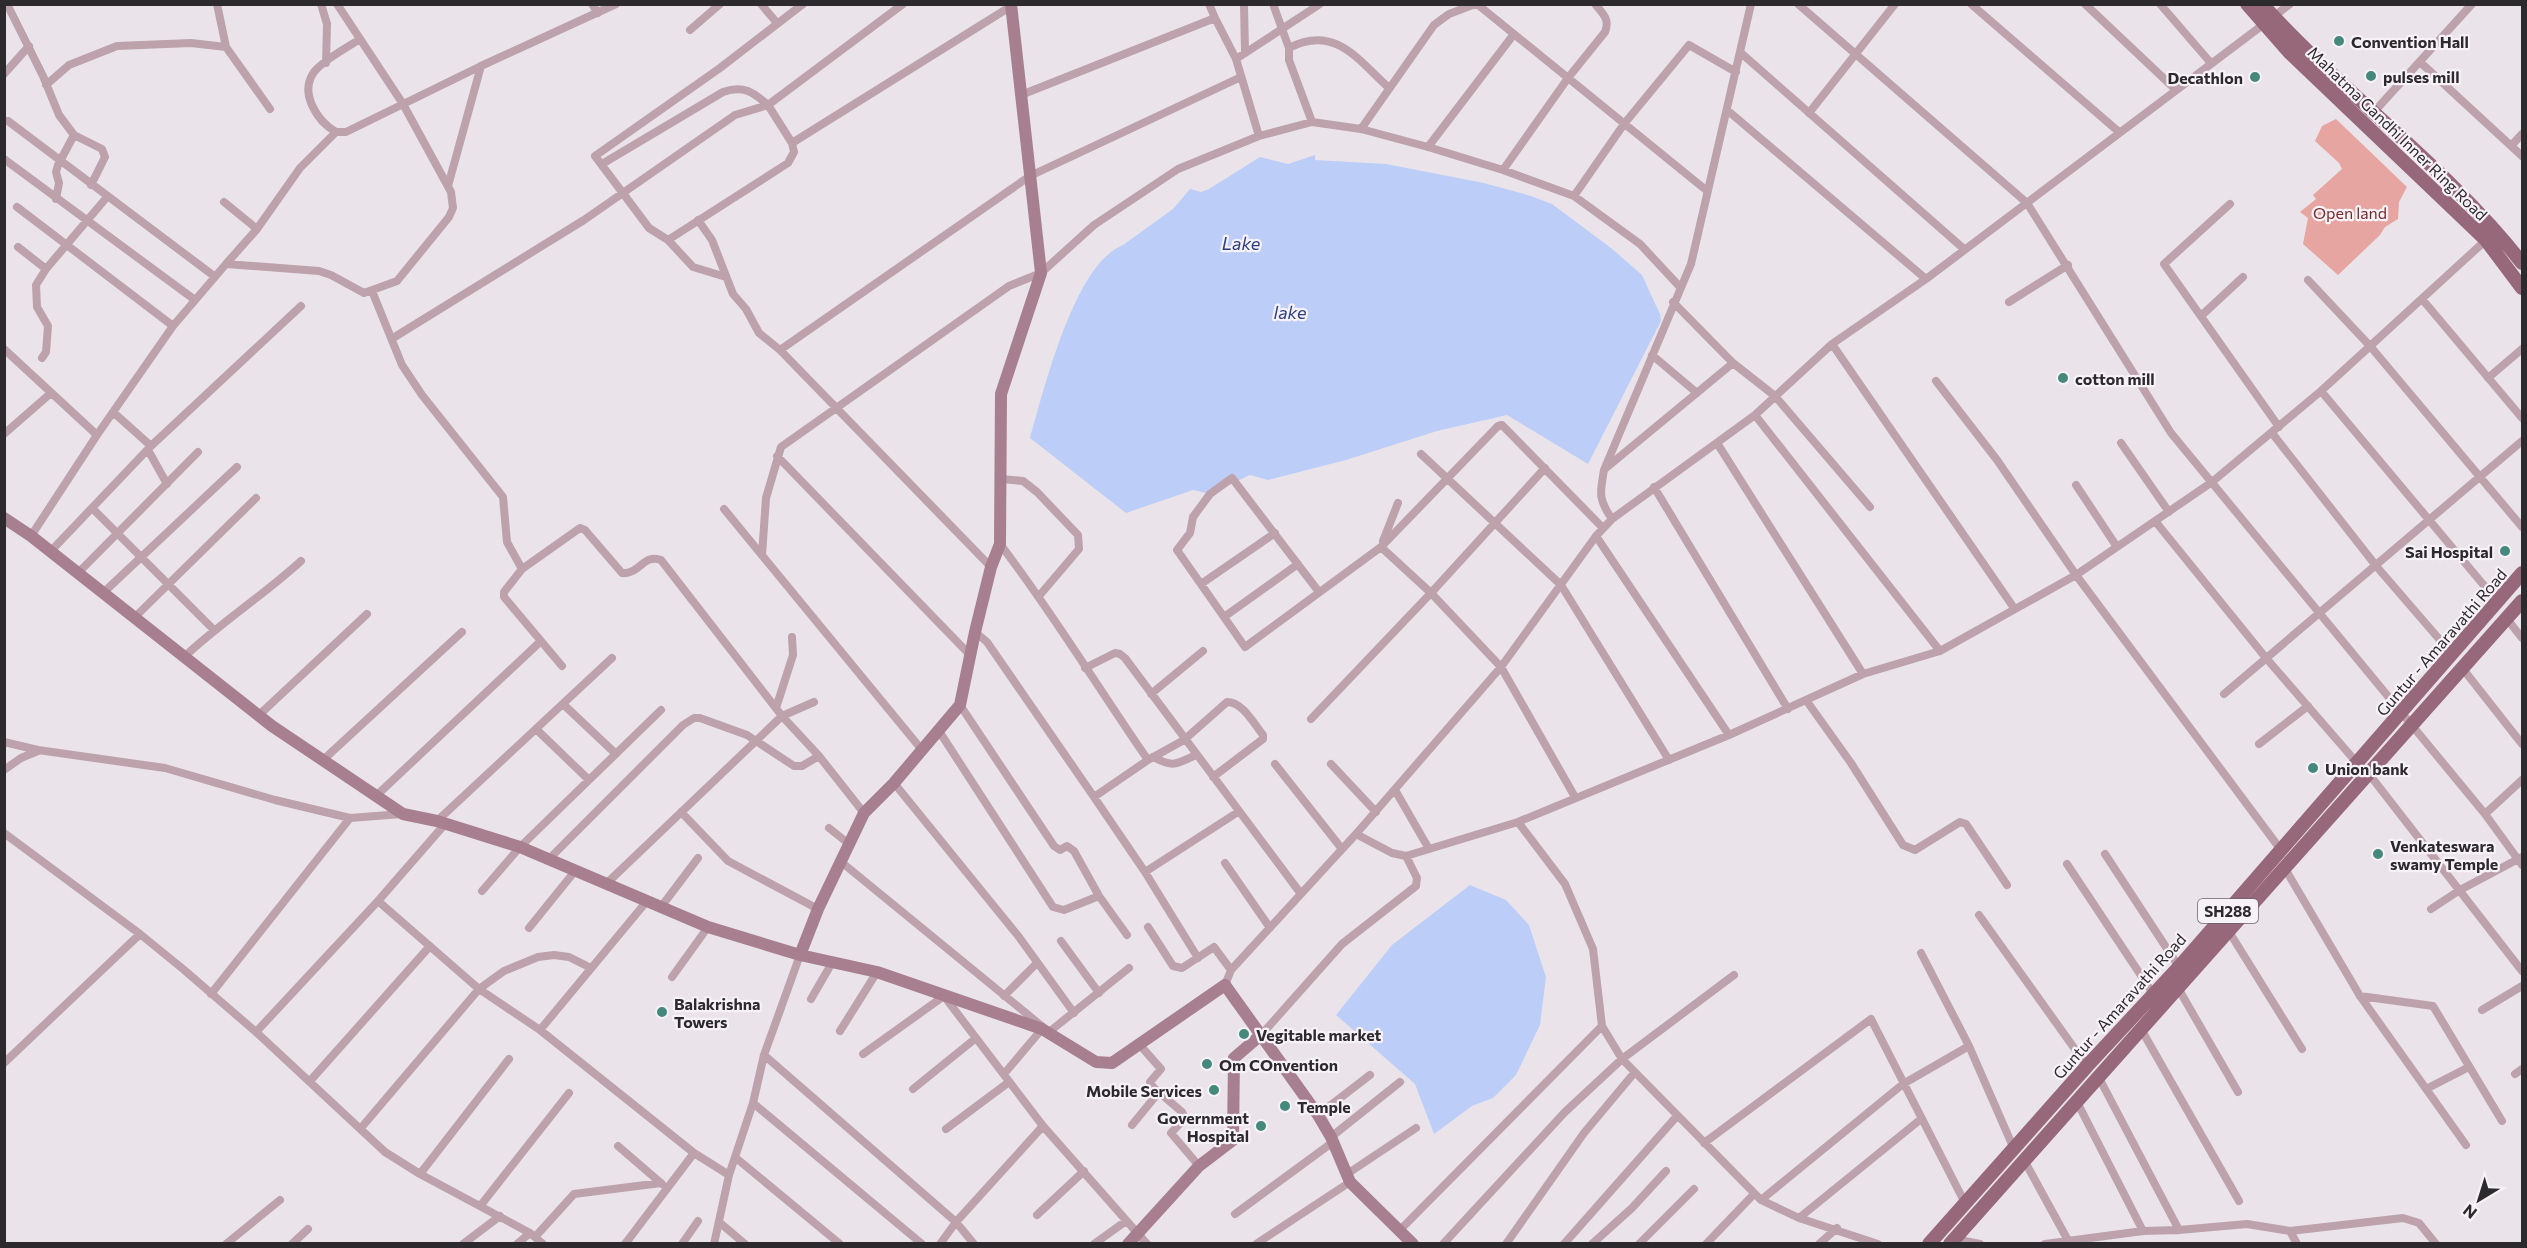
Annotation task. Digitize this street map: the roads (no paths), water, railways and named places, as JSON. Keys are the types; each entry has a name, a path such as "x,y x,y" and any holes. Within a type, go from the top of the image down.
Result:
{"main road":[{"name":"Mahatma Gandhi Inner Ring Road","path":"2247,4 2305,50 2474,207 2523,263"},
{"name":"Mahatma Gandhi Inner Ring Road","path":"2262,4 2268,20 2289,52 2486,240 2523,288"},
{"name":"Guntur - Amaravathi Road","path":"1952,1241 2284,867 2363,769 2401,712 2523,573"},
{"name":"Guntur - Amaravathi Road","path":"1929,1244 2087,1065 2154,995 2281,850 2363,769 2412,726 2523,601"}],"street":[{"path":"7,4 29,46 59,115 74,135 102,149 104,153 105,158 91,185"},
{"path":"217,4 225,47 270,109"},
{"path":"321,4 327,24 326,63"},
{"path":"226,264 319,272 332,275 358,291 372,291 397,281 449,217 453,208 448,186 403,104 337,4"},
{"path":"592,4 598,13"},
{"path":"360,39 317,69 312,77 309,98 314,112 336,132 346,132 481,66 616,4"},
{"path":"690,30 720,4"},
{"path":"761,4 777,23"},
{"path":"726,277 693,267 668,240 649,228 595,156 720,68 803,4"},
{"path":"393,338 584,220 735,115 768,105 903,4"},
{"path":"1209,4 1236,59 1259,136"},
{"path":"1244,4 1245,53"},
{"path":"1273,4 1289,48 1289,60 1312,122"},
{"path":"1236,59 1320,4"},
{"path":"1360,129 1434,25 1449,14 1476,4 1706,190"},
{"path":"1503,170 1568,78 1605,32 1606,18 1595,4"},
{"path":"1612,519 1604,508 1600,495 1604,470 1691,264 1706,190 1751,4"},
{"path":"1798,4 2027,203 2068,265 2135,378 2171,433 2485,814 2521,861 2460,890 2431,909"},
{"path":"1809,113 1895,4"},
{"path":"1971,4 2119,132"},
{"path":"2085,4 2175,90"},
{"path":"2160,4 2210,62"},
{"path":"840,861 1045,1031 1096,1062 1112,1063 1225,985 1231,970 1376,812 1501,667 1596,536 1612,519 1755,415 1832,344 1926,279 2210,62 2290,4"},
{"path":"2373,113 2472,4"},
{"path":"714,1244 729,1175 753,1103 765,1055 818,909 864,813 894,783 960,705 991,567 1000,543 1001,394 1041,273 1012,5 792,143"},
{"path":"1021,95 1215,18"},
{"path":"1428,147 1514,34"},
{"path":"1289,48 1318,38 1335,43 1347,49 1389,88"},
{"path":"46,84 69,65 117,46 191,43 225,47"},
{"path":"1574,196 1624,124 1689,45 1736,72"},
{"path":"4,74 29,46"},
{"path":"1740,53 1964,249"},
{"path":"2420,62 2523,156"},
{"path":"448,186 481,66"},
{"path":"780,350 1030,176 1241,77"},
{"path":"602,164 723,92 732,89 750,90 768,105 792,143 794,152 792,158 781,169 668,240"},
{"path":"1727,110 1926,279"},
{"path":"8,121 214,276"},
{"path":"762,555 764,511 781,447 835,406 1010,286 1041,273 1094,225 1178,169 1259,136 1312,122 1360,129 1503,170 1574,196 1640,244 1680,287"},
{"path":"31,536 97,435 173,326 257,229 300,168 336,132"},
{"path":"2511,146 2523,134"},
{"path":"56,199 59,183 56,172 74,135"},
{"path":"4,159 195,300"},
{"path":"42,358 46,352 48,326 37,307 36,285 86,219 107,197"},
{"path":"224,202 257,229"},
{"path":"2230,204 2164,264 2275,430 2377,567 2452,654"},
{"path":"17,207 173,326"},
{"path":"698,220 712,240 730,290 746,309 759,333 780,350 991,567"},
{"path":"1356,834 1392,853 1406,856 1518,822 1729,735 1863,674 1940,651 2076,575 2212,482 2321,391 2486,240"},
{"path":"18,247 46,269"},
{"path":"2009,302 2068,265"},
{"path":"2200,316 2243,277"},
{"path":"2308,280 2370,346 2523,527"},
{"path":"372,291 393,338 396,353 422,395 503,497 507,542 522,569"},
{"path":"2422,299 2523,418"},
{"path":"1673,302 1733,363 1775,396 1870,507"},
{"path":"50,552 150,448 301,306"},
{"path":"1832,344 2014,608"},
{"path":"4,349 97,435"},
{"path":"2488,378 2523,349"},
{"path":"1652,355 1697,393"},
{"path":"1604,470 1733,363"},
{"path":"1936,381 1997,460 2076,575 2281,850"},
{"path":"2321,391 2497,601"},
{"path":"4,434 51,393"},
{"path":"113,412 150,448 167,484"},
{"path":"1755,415 1940,651"},
{"path":"1319,592 1232,478 1210,494 1193,517 1190,533 1177,550 1245,647 1381,547 1502,424 1604,528"},
{"path":"2224,694 2377,567 2523,441"},
{"path":"1717,442 1863,674"},
{"path":"2121,443 2169,512"},
{"path":"78,573 198,453"},
{"path":"1421,454 1561,585 1669,760"},
{"path":"777,456 971,656"},
{"path":"103,593 237,466"},
{"path":"1311,719 1431,593 1545,468"},
{"path":"1001,479 1023,481 1037,492 1078,535 1079,549 1040,596"},
{"path":"2076,485 2117,547"},
{"path":"1654,487 1788,709"},
{"path":"134,618 256,498"},
{"path":"1381,547 1398,503"},
{"path":"92,508 213,630"},
{"path":"724,509 922,750"},
{"path":"4,518 31,536 259,716 403,814"},
{"path":"2155,522 2266,658 2363,769 2523,971"},
{"path":"562,666 504,597 505,589 522,569 580,528 585,530 622,573 634,572 649,558 654,557 661,560 782,716 819,756 864,813"},
{"path":"1201,584 1275,533"},
{"path":"1596,536 1729,735"},
{"path":"1000,543 1040,596 1084,668 1150,759 1174,765 1196,755"},
{"path":"1381,547 1431,593 1501,667 1575,797"},
{"path":"184,657 213,630 276,584 301,561"},
{"path":"1224,617 1298,564"},
{"path":"259,716 367,614"},
{"path":"2506,619 2523,638"},
{"path":"323,760 462,632"},
{"path":"975,633 987,642 1146,872 1198,958"},
{"path":"776,708 793,655 792,637"},
{"path":"377,795 541,641"},
{"path":"1151,694 1203,651"},
{"path":"1084,668 1115,653 1120,654 1300,894"},
{"path":"256,1032 378,901 441,823 612,658"},
{"path":"2463,669 2523,744"},
{"path":"1806,700 1851,763 1903,845 1914,850 1960,822 1966,824 2007,885"},
{"path":"606,884 782,716 814,702"},
{"path":"1094,797 1150,759 1184,740 1227,702 1233,702 1240,706 1263,735 1260,743 1213,777"},
{"path":"563,704 616,754"},
{"path":"960,705 1054,846 1060,850 1067,846 1071,847 1099,896 1127,935"},
{"path":"2259,744 2308,706"},
{"path":"482,891 520,847 662,710"},
{"path":"550,858 688,721 700,718 756,741 798,767 819,756"},
{"path":"536,729 589,780"},
{"path":"939,731 1053,906 1064,910 1099,896"},
{"path":"4,742 38,750 165,768 275,800 350,818 403,814 441,823 550,858 708,927 800,955 877,972 1045,1031"},
{"path":"4,770 38,750"},
{"path":"1275,764 1342,849"},
{"path":"1331,764 1376,812"},
{"path":"2485,814 2523,780"},
{"path":"894,783 1019,937 1074,1013"},
{"path":"1395,790 1429,849"},
{"path":"681,812 728,861 818,909"},
{"path":"1146,872 1238,812"},
{"path":"211,994 350,818"},
{"path":"1518,822 1565,884 1593,949 1602,1026 1622,1059 1758,1197 1799,1218 1837,1228 1878,1244"},
{"path":"829,828 849,844"},
{"path":"4,833 140,934 256,1032 385,1152 420,1174 500,1215 533,1235 543,1244"},
{"path":"2105,854 2179,967"},
{"path":"1132,1239 1199,1167 1233,1140 1234,1058 1262,1034 1342,944 1416,886 1417,878 1406,856"},
{"path":"661,907 698,858"},
{"path":"1225,863 1270,928"},
{"path":"2067,864 2154,995"},
{"path":"2284,867 2360,996 2466,1145"},
{"path":"529,928 576,871"},
{"path":"378,901 479,989 540,1030 694,1153 729,1175"},
{"path":"540,1030 646,901"},
{"path":"1979,915 2087,1065"},
{"path":"672,977 708,927"},
{"path":"1149,927 1173,966 1182,968 1214,947 1231,970"},
{"path":"2228,930 2302,1049"},
{"path":"4,1063 140,934"},
{"path":"1061,941 1099,993"},
{"path":"310,1082 430,946"},
{"path":"1921,953 1969,1046 2014,1149"},
{"path":"361,1128 479,989 504,971 538,957 554,955 569,957 591,968"},
{"path":"811,999 832,961"},
{"path":"1004,996 1037,963"},
{"path":"1004,1074 1045,1031 1074,1013 1130,968"},
{"path":"840,1031 877,972"},
{"path":"1443,1244 1565,1112 1622,1059 1734,975"},
{"path":"1225,985 1318,1115 1332,1140 1348,1178 1405,1239 1602,1026"},
{"path":"2482,1010 2523,986"},
{"path":"2178,988 2238,1092"},
{"path":"944,996 1043,1126 1126,1221 1132,1239"},
{"path":"863,1054 944,996"},
{"path":"2360,996 2433,1006 2502,1121"},
{"path":"1704,1143 1871,1019 1965,1203"},
{"path":"2141,1029 2239,1201"},
{"path":"913,1089 976,1038"},
{"path":"1139,1044 1161,1069 1150,1082 1182,1112 1185,1118 1171,1133 1199,1167"},
{"path":"1706,1244 1758,1197 1904,1084 1969,1046"},
{"path":"765,1055 956,1222 974,1244"},
{"path":"420,1174 509,1059"},
{"path":"2426,1089 2469,1067"},
{"path":"1506,1244 1589,1126 1635,1072"},
{"path":"1318,1115 1370,1075"},
{"path":"2098,1076 2179,1230"},
{"path":"946,1129 1009,1082"},
{"path":"1234,1214 1332,1140 1400,1082"},
{"path":"1132,1125 1159,1092"},
{"path":"481,1205 568,1093"},
{"path":"2076,1100 2142,1231"},
{"path":"753,1103 921,1244"},
{"path":"1564,1244 1677,1116"},
{"path":"1799,1218 1921,1119"},
{"path":"940,1244 956,1222 1043,1126"},
{"path":"1256,1244 1416,1128"},
{"path":"618,1146 664,1185"},
{"path":"625,1244 664,1185 694,1153"},
{"path":"736,1158 840,1244"},
{"path":"2024,1160 2069,1242"},
{"path":"1037,1215 1084,1171"},
{"path":"1592,1244 1632,1208 1666,1171"},
{"path":"517,1244 533,1235 574,1194 664,1185"},
{"path":"1639,1244 1694,1189"},
{"path":"226,1244 280,1200"},
{"path":"463,1244 500,1215"},
{"path":"2045,1244 2142,1231 2247,1224 2290,1231 2403,1218 2419,1223 2436,1243"},
{"path":"682,1244 698,1221"},
{"path":"1094,1244 1126,1221"},
{"path":"719,1222 745,1244"},
{"path":"1819,1244 1837,1228"},
{"path":"292,1244 308,1229"},
{"path":"2290,1231 2296,1244"},
{"path":"2109,1235 2115,1244"},
{"path":"1132,1239 1147,1244"},
{"path":"1952,1241 1980,1244"}],"water":[{"name":"lake","path":"1315,155 1315,160 1386,164 1484,183 1531,196 1552,204 1611,248 1642,275 1661,321 1588,464 1507,415 1437,431 1346,460 1268,480 1250,475 1210,494 1193,490 1126,513 1030,438 1063,331 1090,276 1106,257 1173,209 1190,189 1201,192 1209,189 1260,157 1288,164"},
{"path":"1470,885 1506,900 1529,925 1546,977 1540,1025 1516,1075 1493,1098 1472,1106 1434,1134 1415,1084 1336,1015 1392,945"}],"place":[{"name":"Convention Hall","path":"2339,41"},
{"name":"pulses mill","path":"2371,76"},
{"name":"Decathlon","path":"2255,77"},
{"name":"cotton mill","path":"2063,378"},
{"name":"Sai Hospital","path":"2505,551"},
{"name":"Union bank","path":"2313,768"},
{"name":"Venkateswara swamy Temple","path":"2378,854"},
{"name":"Balakrishna Towers","path":"662,1012"},
{"name":"Vegitable market","path":"1244,1034"},
{"name":"Om COnvention","path":"1207,1064"},
{"name":"Mobile Services","path":"1214,1090"},
{"name":"Temple","path":"1285,1106"},
{"name":"Government Hospital","path":"1261,1126"}],"park label":[{"name":"Open land","path":"2350,212"}],"water label":[{"name":"Lake","path":"1241,243"}]}
